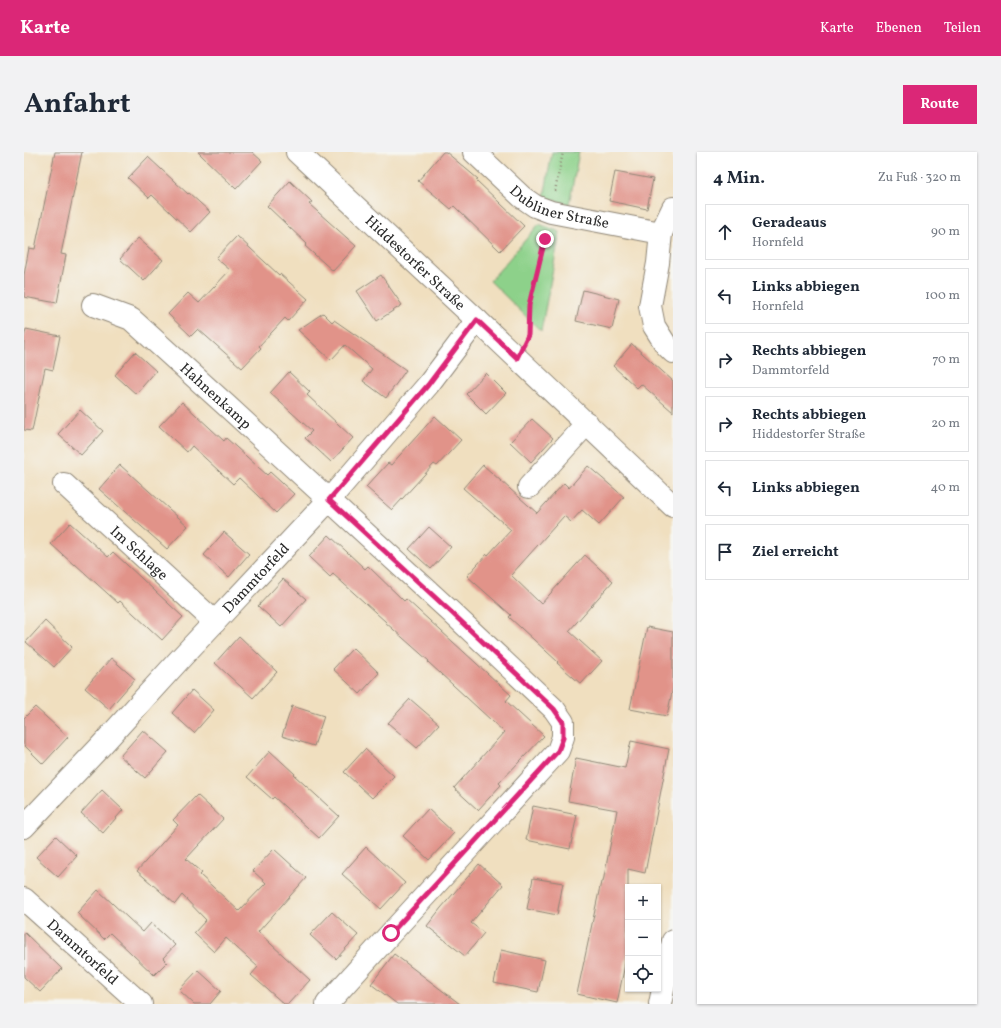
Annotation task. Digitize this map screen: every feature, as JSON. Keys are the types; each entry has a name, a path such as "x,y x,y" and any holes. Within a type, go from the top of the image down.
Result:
{"street":[{"name":"Hiddestorfer Straße","path":"297,152 587,423 673,506"},
{"name":"Dubliner Straße","path":"474,152 522,197 535,206 551,212 661,234"},
{"path":"673,208 661,234 658,263 650,306 654,326 666,345 673,352"},
{"name":"Hahnenkamp","path":"93,305 131,319 451,612 554,709 563,722 563,738 558,751 327,1004"},
{"name":"Dammtorfeld","path":"24,827 329,500 428,385 477,320"},
{"path":"529,487 587,423"},
{"name":"Im Schlage","path":"64,484 215,622"},
{"name":"Dammtorfeld","path":"24,900 141,1004"},
{"path":"660,1004 673,941"}],"path":[{"path":"517,358 528,335 529,305 551,212 563,152"}],"green space":[{"path":"552,152 579,152 569,204 544,198"},
{"path":"539,224 560,232 541,331 490,281"}],"building":[{"path":"55,152 82,152 61,254 66,255 57,303 24,297 24,275 29,248 35,249"},
{"path":"198,152 252,152 262,161 236,189"},
{"path":"443,152 446,152 478,179 476,180 524,226 500,251 454,206 451,209 418,181"},
{"path":"148,157 210,212 191,232 152,195 149,198 128,178"},
{"path":"615,172 653,179 647,209 609,201"},
{"path":"290,181 312,202 309,204 356,246 333,271 305,246 307,244 267,206"},
{"path":"237,236 279,275 280,274 308,299 288,321 285,318 259,346 261,348 242,368 198,329 191,336 168,314 188,293 199,303 230,270 216,258"},
{"path":"138,238 163,260 144,281 120,259"},
{"path":"381,275 402,305 377,321 357,291"},
{"path":"583,290 619,299 612,329 576,321"},
{"path":"323,313 332,322 334,320 406,370 386,398 363,381 372,369 345,345 331,360 298,330"},
{"path":"26,329 60,336 53,370 45,368 32,431 24,430 24,338"},
{"path":"632,344 673,381 673,412 641,384 637,388 613,366"},
{"path":"135,352 156,371 136,394 115,375"},
{"path":"289,372 310,392 307,395 353,438 331,462 305,438 312,431 270,393"},
{"path":"486,373 506,393 486,414 466,394"},
{"path":"182,402 224,441 226,438 267,475 270,472 294,494 276,513 239,478 233,484 192,446 187,452 159,426"},
{"path":"80,410 103,431 81,455 58,434"},
{"path":"435,416 461,440 437,466 434,464 392,510 366,487 388,463 391,465"},
{"path":"532,419 553,438 531,462 510,442"},
{"path":"120,465 188,526 167,549 99,489"},
{"path":"483,465 537,513 564,483 569,488 588,466 624,497 599,525 582,510 571,522 564,516 511,575 541,604 585,555 613,581 569,631 602,661 581,684 509,617 511,615 467,576 511,530 463,488"},
{"path":"70,523 108,557 113,552 183,617 162,640 120,601 118,603 51,544"},
{"path":"429,527 451,547 431,569 409,549"},
{"path":"224,532 249,554 229,577 204,555"},
{"path":"329,535 365,569 368,566 404,601 406,599 511,695 506,701 544,736 499,783 501,785 478,810 454,788 504,732 428,662 429,661 333,574 330,577 309,557"},
{"path":"283,579 306,599 281,627 258,606"},
{"path":"45,621 72,647 54,667 26,642"},
{"path":"647,627 673,632 673,687 667,716 630,709"},
{"path":"239,636 277,672 253,698 215,663"},
{"path":"353,648 379,673 360,694 333,669"},
{"path":"111,658 135,679 109,709 85,688"},
{"path":"192,690 214,710 194,733 172,713"},
{"path":"410,699 439,724 417,748 388,723"},
{"path":"292,706 324,716 314,746 282,736"},
{"path":"35,707 68,737 43,764 24,745 24,718"},
{"path":"143,730 168,752 145,778 120,756"},
{"path":"631,741 669,749 645,873 628,869 628,884 625,884 625,964 617,1003 577,994 601,882 603,882 617,810 568,801 576,758 625,768"},
{"path":"365,749 394,776 372,798 344,772"},
{"path":"270,751 339,816 319,838 274,797 272,799 247,777"},
{"path":"102,790 123,810 103,833 81,813"},
{"path":"197,795 223,819 186,859 202,873 200,875 239,911 266,883 253,871 274,849 306,878 258,932 310,980 288,1004 284,1004 251,975 258,967 226,938 214,952 194,933 206,920 182,895 175,904 137,871 178,825 173,820"},
{"path":"533,806 577,815 570,849 526,840"},
{"path":"428,809 454,833 429,860 403,836"},
{"path":"56,836 77,856 58,877 36,857"},
{"path":"366,847 405,883 381,909 342,874"},
{"path":"479,864 503,885 471,923 484,933 465,956 427,926"},
{"path":"533,878 563,883 557,915 527,909"},
{"path":"98,890 143,932 151,923 175,945 163,958 167,962 154,975 110,933 104,939 77,913"},
{"path":"332,912 358,935 336,959 310,935"},
{"path":"24,932 62,969 40,992 24,977"},
{"path":"501,950 545,960 538,992 494,983"},
{"path":"394,954 460,1004 397,1004 371,984"},
{"path":"198,970 221,991 210,1004 194,1004 179,990"}],"route":[{"path":"391,933 558,751 563,738 563,722 554,709 329,500 428,385 477,320 517,358 528,335 529,305 545,239"}]}
